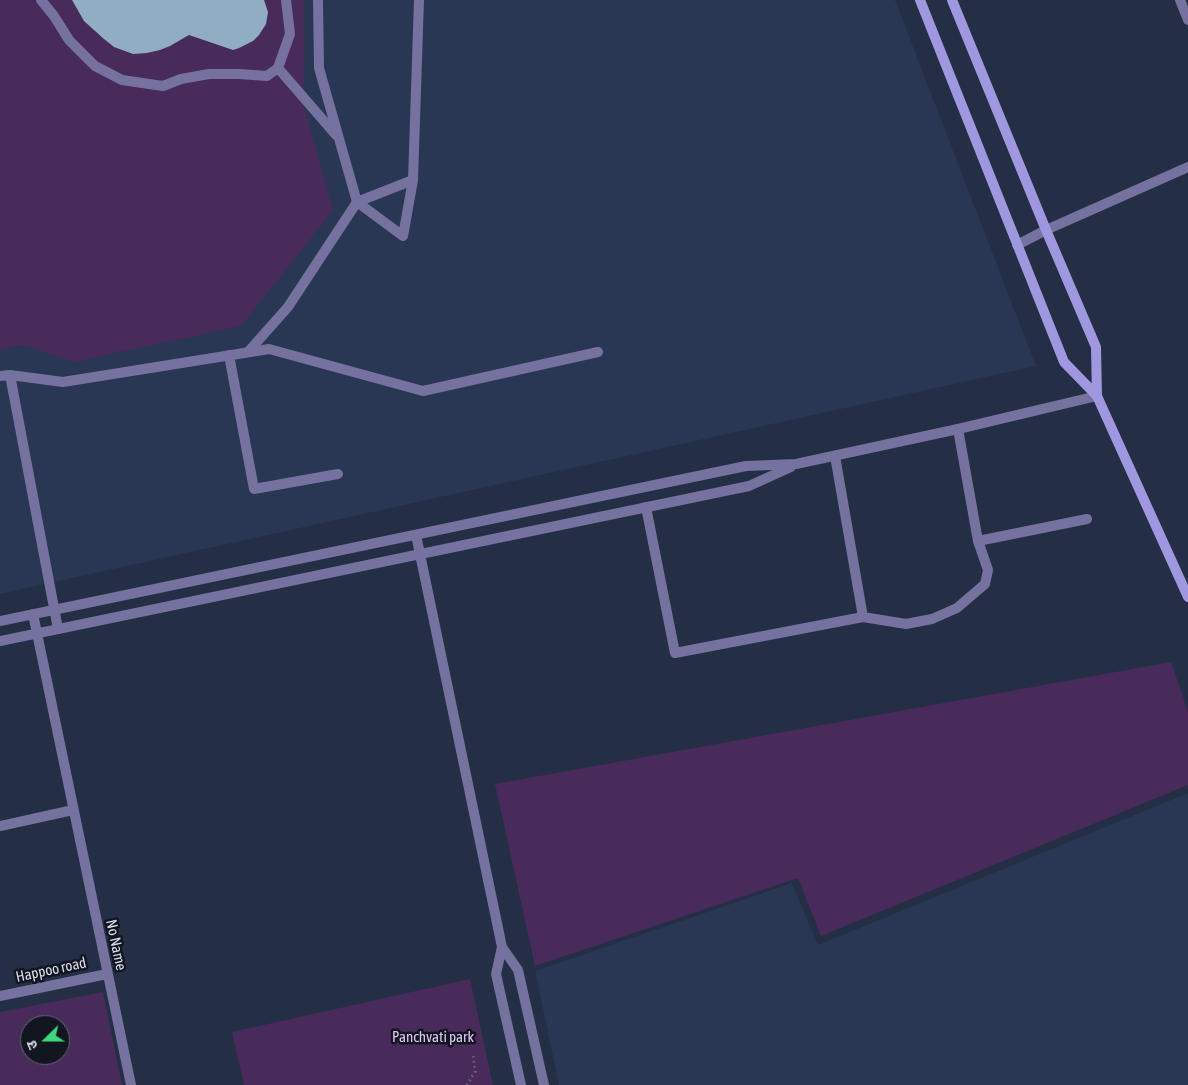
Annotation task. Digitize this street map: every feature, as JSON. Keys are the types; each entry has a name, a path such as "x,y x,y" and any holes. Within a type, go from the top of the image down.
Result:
{"street":[{"path":"41,0 54,16 68,40 95,66 122,80 163,86 181,79 209,74 267,76 278,68 290,34 286,0"},
{"path":"318,0 319,68 357,202 403,236 413,180 420,0"},
{"path":"920,0 1064,362 1097,396 1188,597"},
{"path":"952,0 1096,347 1097,396"},
{"path":"1180,0 1188,20"},
{"path":"278,68 339,139"},
{"path":"1017,245 1046,230 1188,167"},
{"path":"248,352 288,307 357,202 413,180"},
{"path":"58,629 5,375 63,382 269,349 423,391 598,352"},
{"path":"229,356 254,489 338,474"},
{"path":"0,621 746,466 796,464 958,429 1097,396"},
{"path":"646,507 675,653 863,617 906,624 932,619 957,608 985,584 988,570 978,541 958,429"},
{"path":"835,456 863,617"},
{"path":"0,641 749,486 796,464"},
{"path":"978,541 1087,519"},
{"path":"416,535 502,947 518,970 544,1085"},
{"name":"No Name","path":"33,614 131,1085"},
{"path":"0,826 73,810"},
{"path":"502,947 496,974 521,1085"},
{"name":"Happoo road","path":"0,996 107,974"}],"path":[{"path":"467,1085 475,1072 473,1053"}],"shaded area":[{"path":"0,0 895,0 1036,366 0,594"},
{"path":"1188,793 1188,1085 559,1085 535,971 792,883 818,945"}],"green space":[{"path":"0,0 304,0 304,106 333,210 241,326 73,362 24,345 0,349"},
{"path":"1171,662 1188,711 1188,785 821,936 798,878 535,966 495,784"},
{"name":"Panchvati park","path":"470,979 493,1085 244,1085 232,1032"},
{"path":"103,992 122,1085 0,1085 0,1012"}],"building":[{"path":"72,0 264,0 268,12 266,24 259,35 253,41 233,50 189,35 160,50 133,54 114,47 104,39 84,21"}]}
